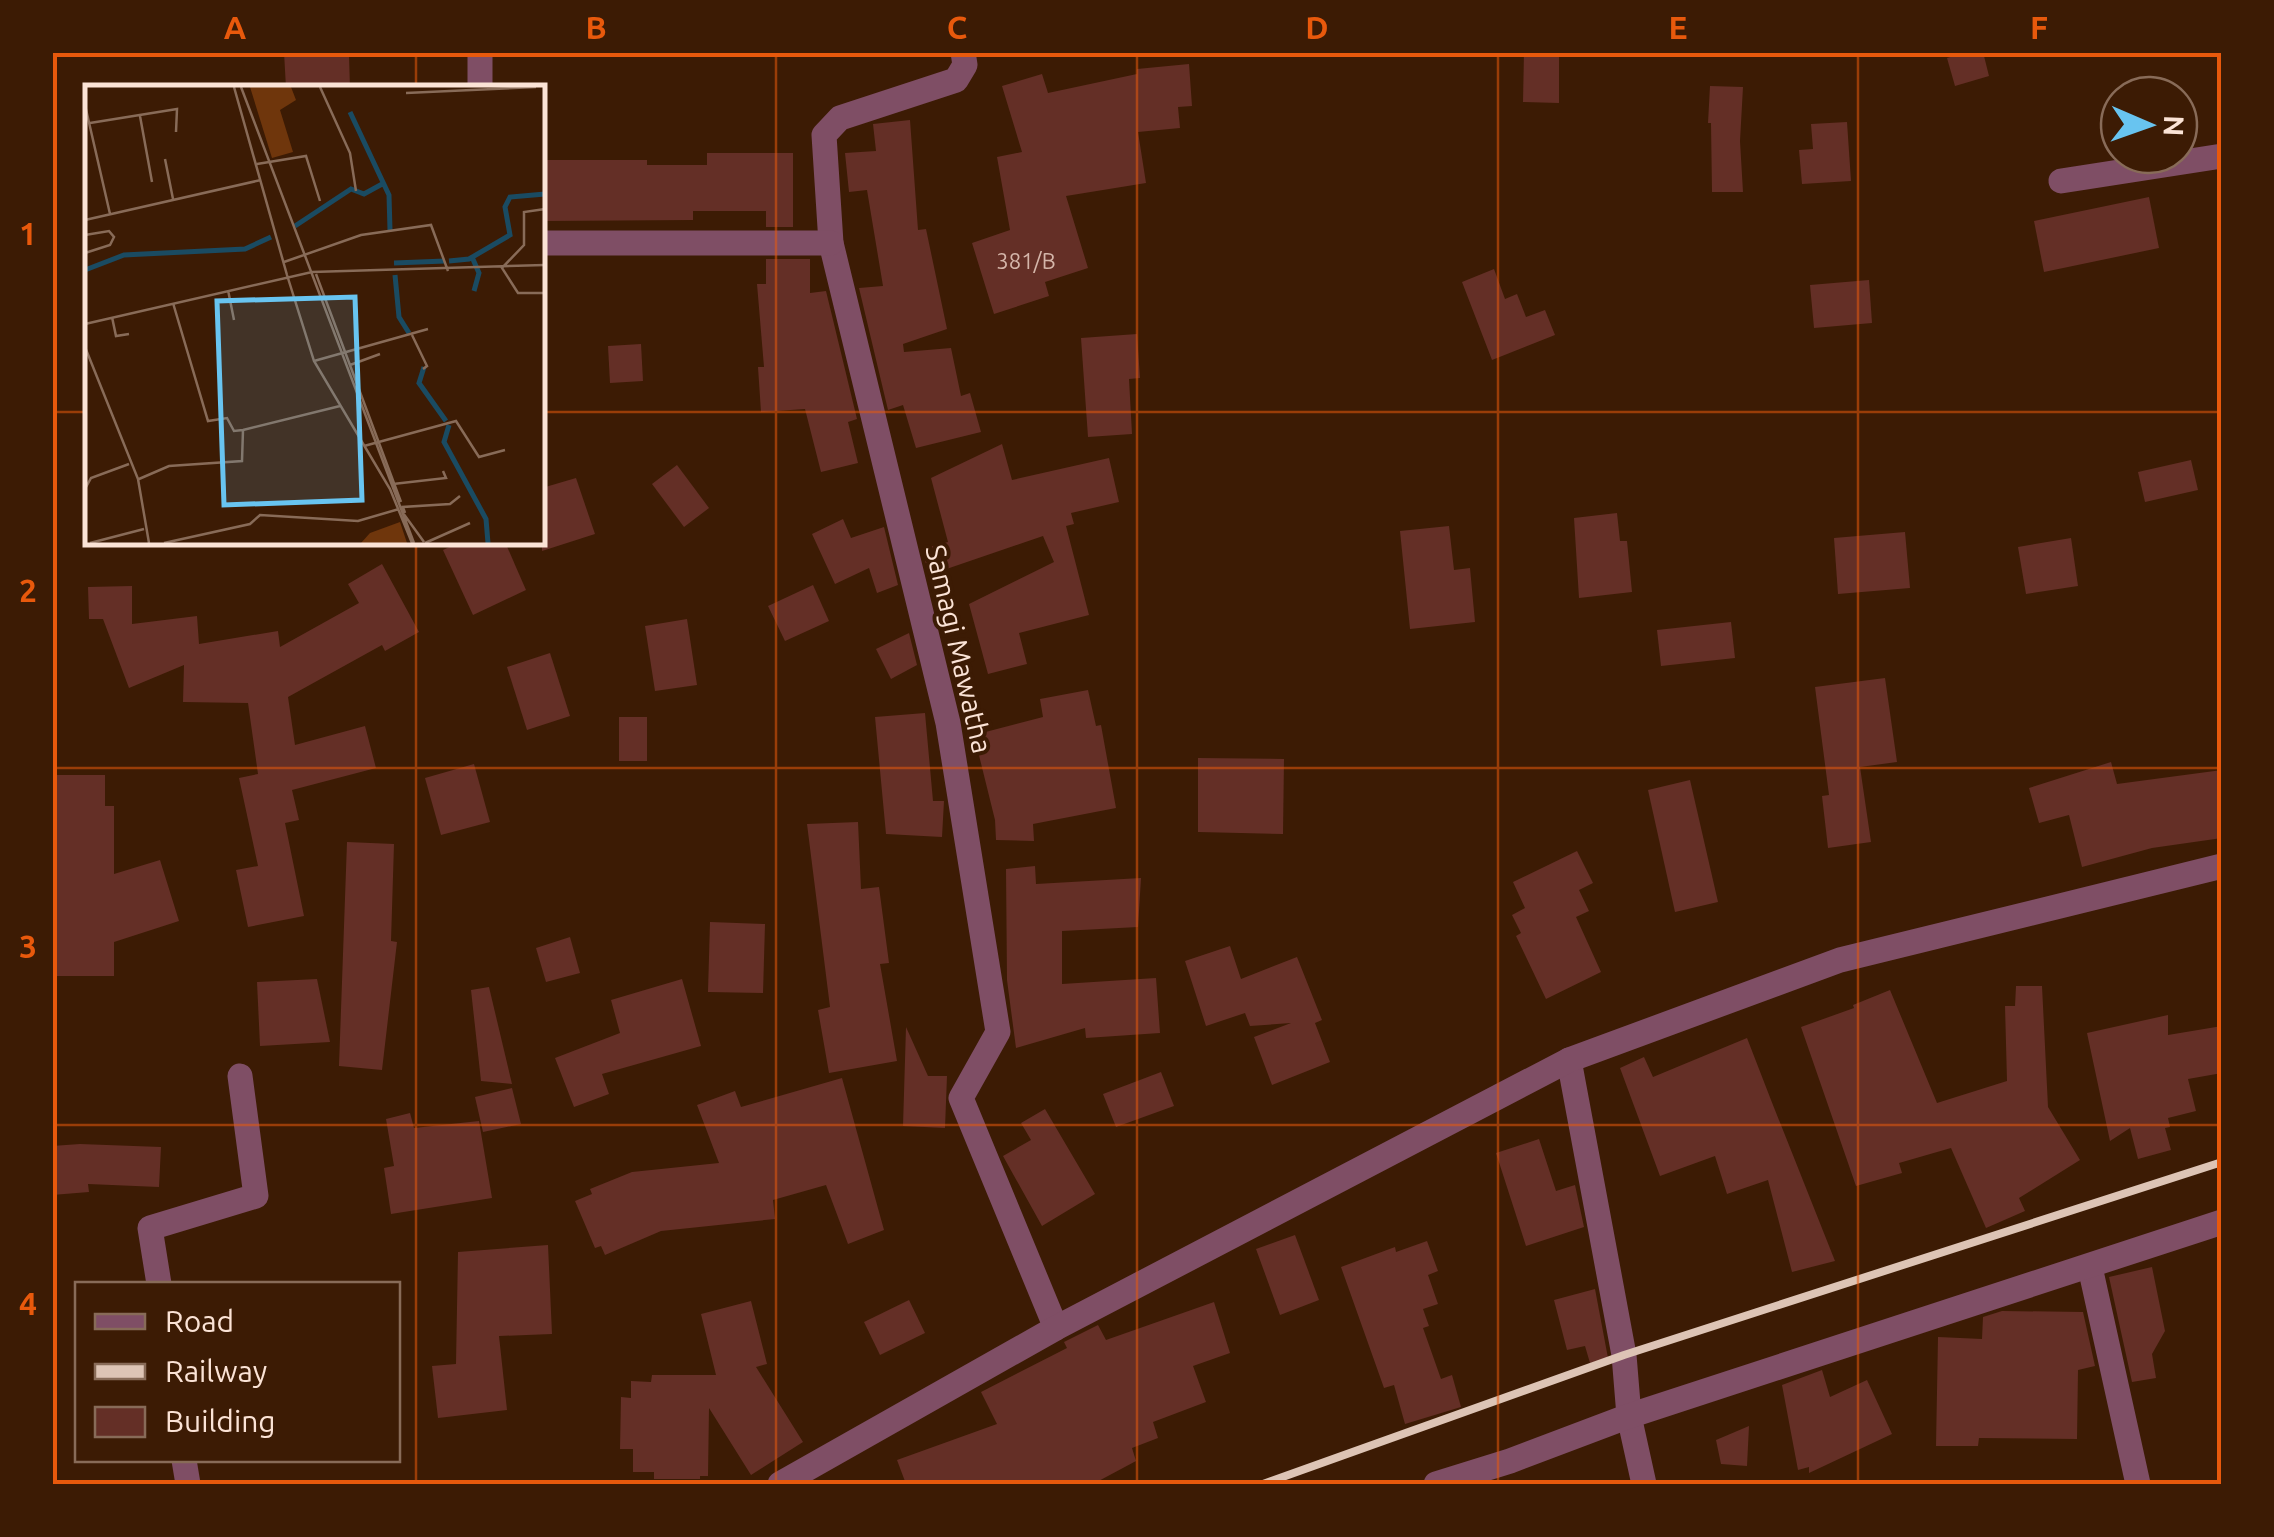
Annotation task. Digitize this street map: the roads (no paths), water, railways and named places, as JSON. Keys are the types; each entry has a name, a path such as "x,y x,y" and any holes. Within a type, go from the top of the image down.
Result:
{"street":[{"path":"480,52 480,85"},
{"name":"Samagi Mawatha","path":"964,52 966,65 956,80 840,118 824,135 832,243 948,723 998,1032 960,1098 1056,1328"},
{"path":"2061,181 2222,156"},
{"path":"545,242 832,243"},
{"path":"780,1484 1056,1328 1569,1060 1840,960 2222,866"},
{"path":"1569,1060 1624,1355 1628,1416 1644,1484"},
{"path":"159,1282 150,1228 256,1196 240,1076"},
{"path":"1436,1484 1513,1473 1628,1416 2222,1222"},
{"path":"2090,1266 2138,1484"}],"railway":[{"path":"1263,1484 1624,1355 2222,1162"}]}
